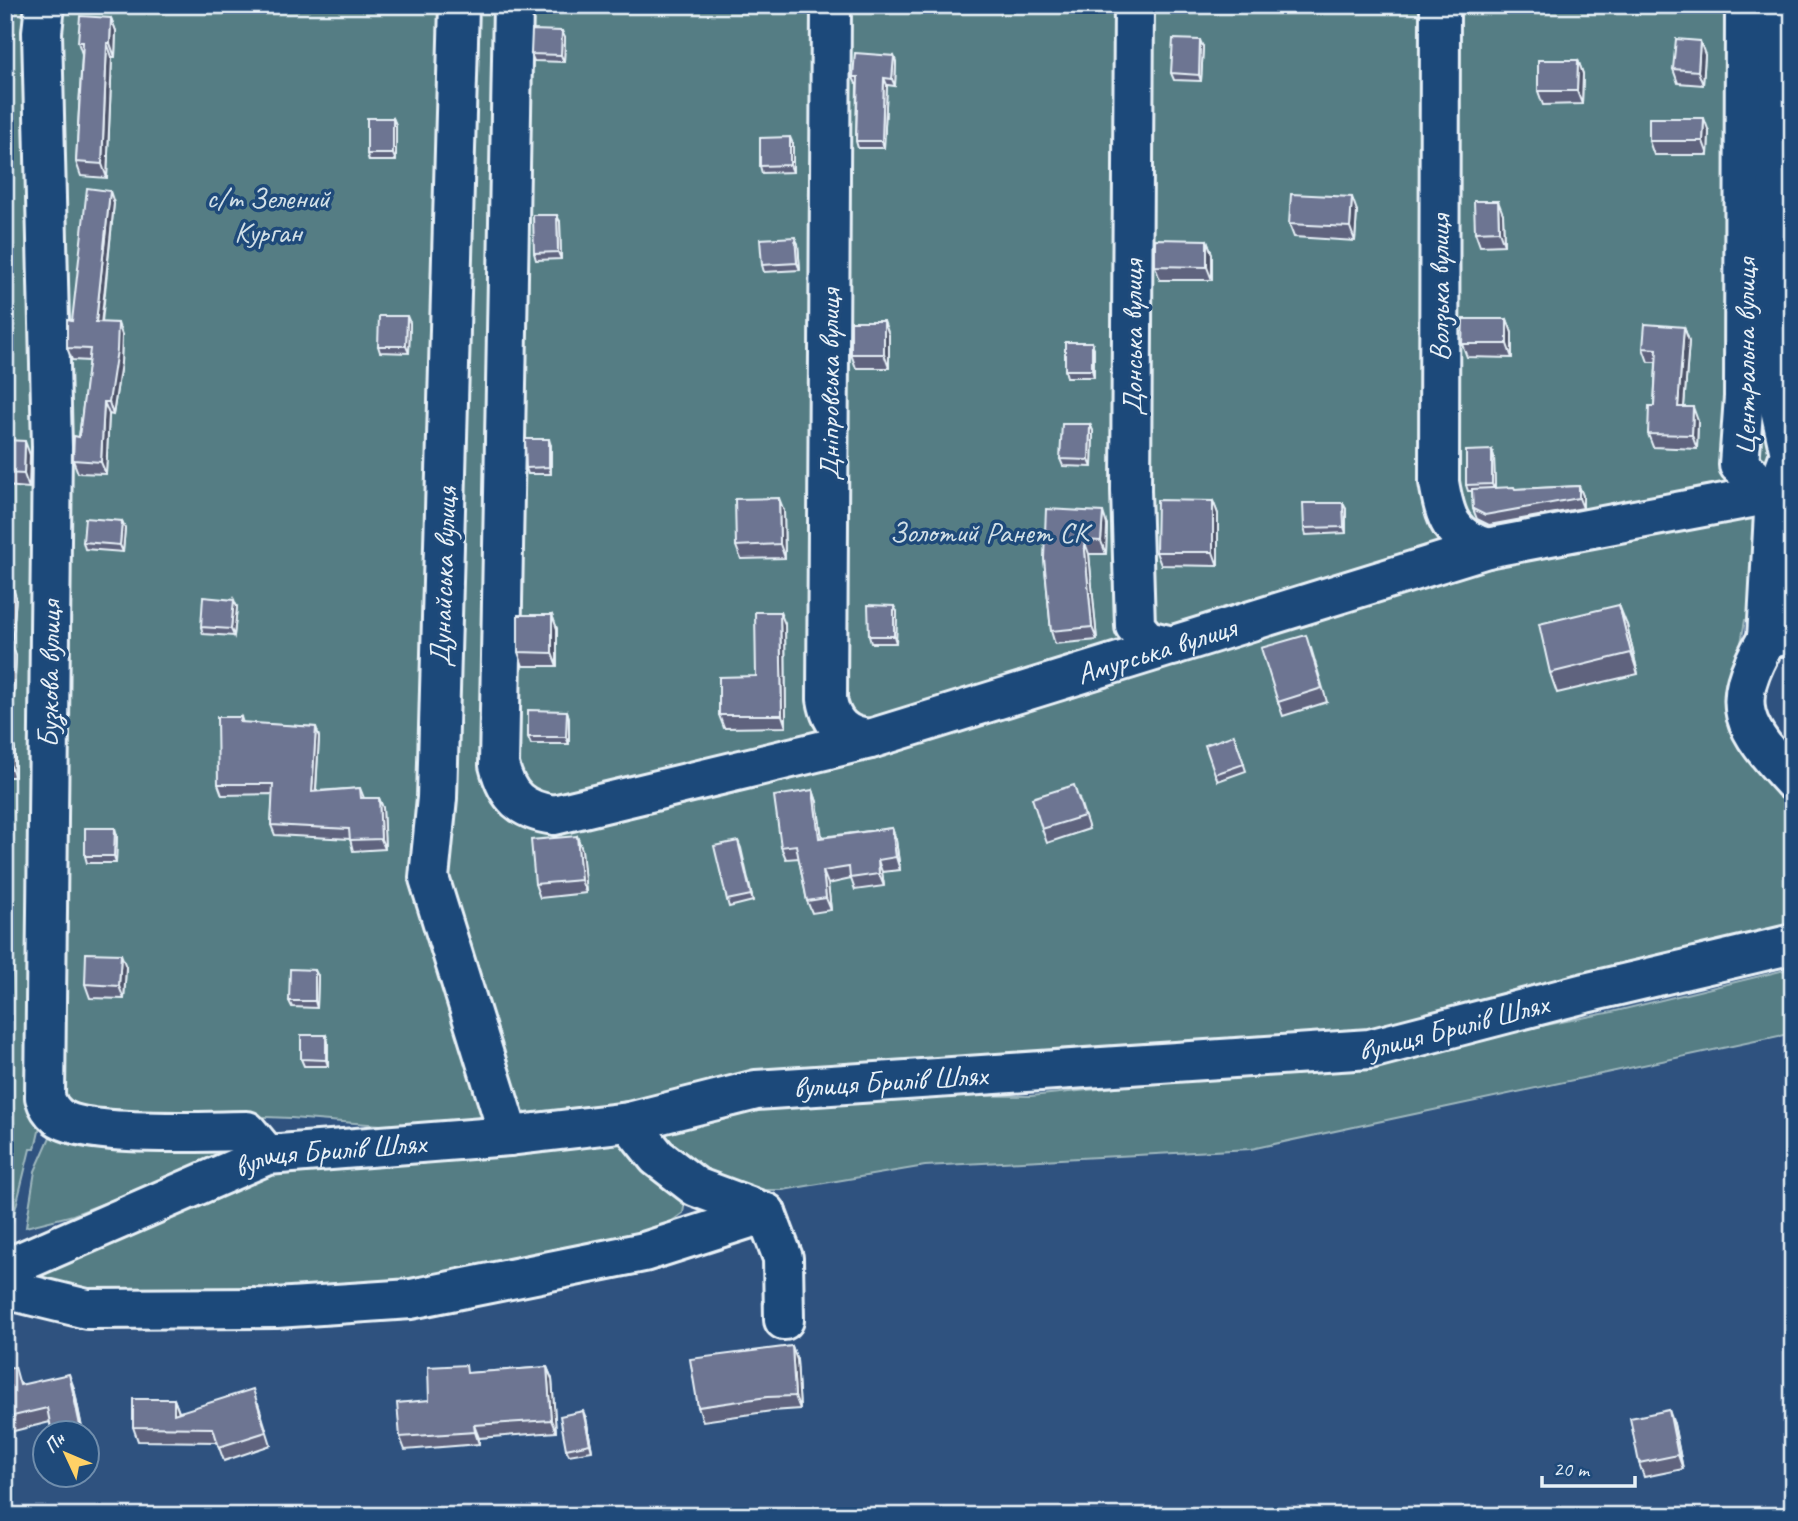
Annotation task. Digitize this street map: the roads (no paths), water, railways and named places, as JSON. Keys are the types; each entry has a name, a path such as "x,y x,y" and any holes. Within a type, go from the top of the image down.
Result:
{"street":[{"name":"Бузкова вулиця","path":"45,5 43,59 51,460 45,1097 55,1115 68,1122 103,1129 141,1131 247,1131 267,1155"},
{"name":"Дунайська вулиця","path":"458,5 437,798 429,878 509,1136"},
{"name":"Дунайська вулиця","path":"513,5 499,765 511,794 523,806"},
{"name":"Дніпровська вулиця","path":"831,5 827,699 835,723 857,738 870,738"},
{"name":"Донська вулиця","path":"1134,5 1131,490 1135,626 1147,640 1172,646"},
{"name":"Волзька вулиця","path":"1440,5 1439,482 1443,506 1452,528 1468,542 1487,548"},
{"name":"Центральна вулиця","path":"1745,5 1744,397 1739,465 1784,493 1790,454 1776,391 1779,5"},
{"name":"Амурська вулиця","path":"523,806 554,815 870,738 1487,548 1784,493"},
{"path":"1784,493 1780,636 1753,664 1745,685 1744,709 1751,731 1764,750 1793,781"},
{"name":"вулиця Брилів Шлях","path":"5,1269 267,1155 509,1136 629,1122 756,1090 1370,1049 1793,944"},
{"path":"629,1122 657,1157 695,1187 766,1213 783,1258 783,1320"},
{"path":"5,1289 88,1309 276,1308 411,1299 644,1252 766,1213"}],"park label":[{"name":"с/т Зелений Курган","path":"268,215"},
{"name":"Золотий Ранет СК","path":"989,532"}]}
